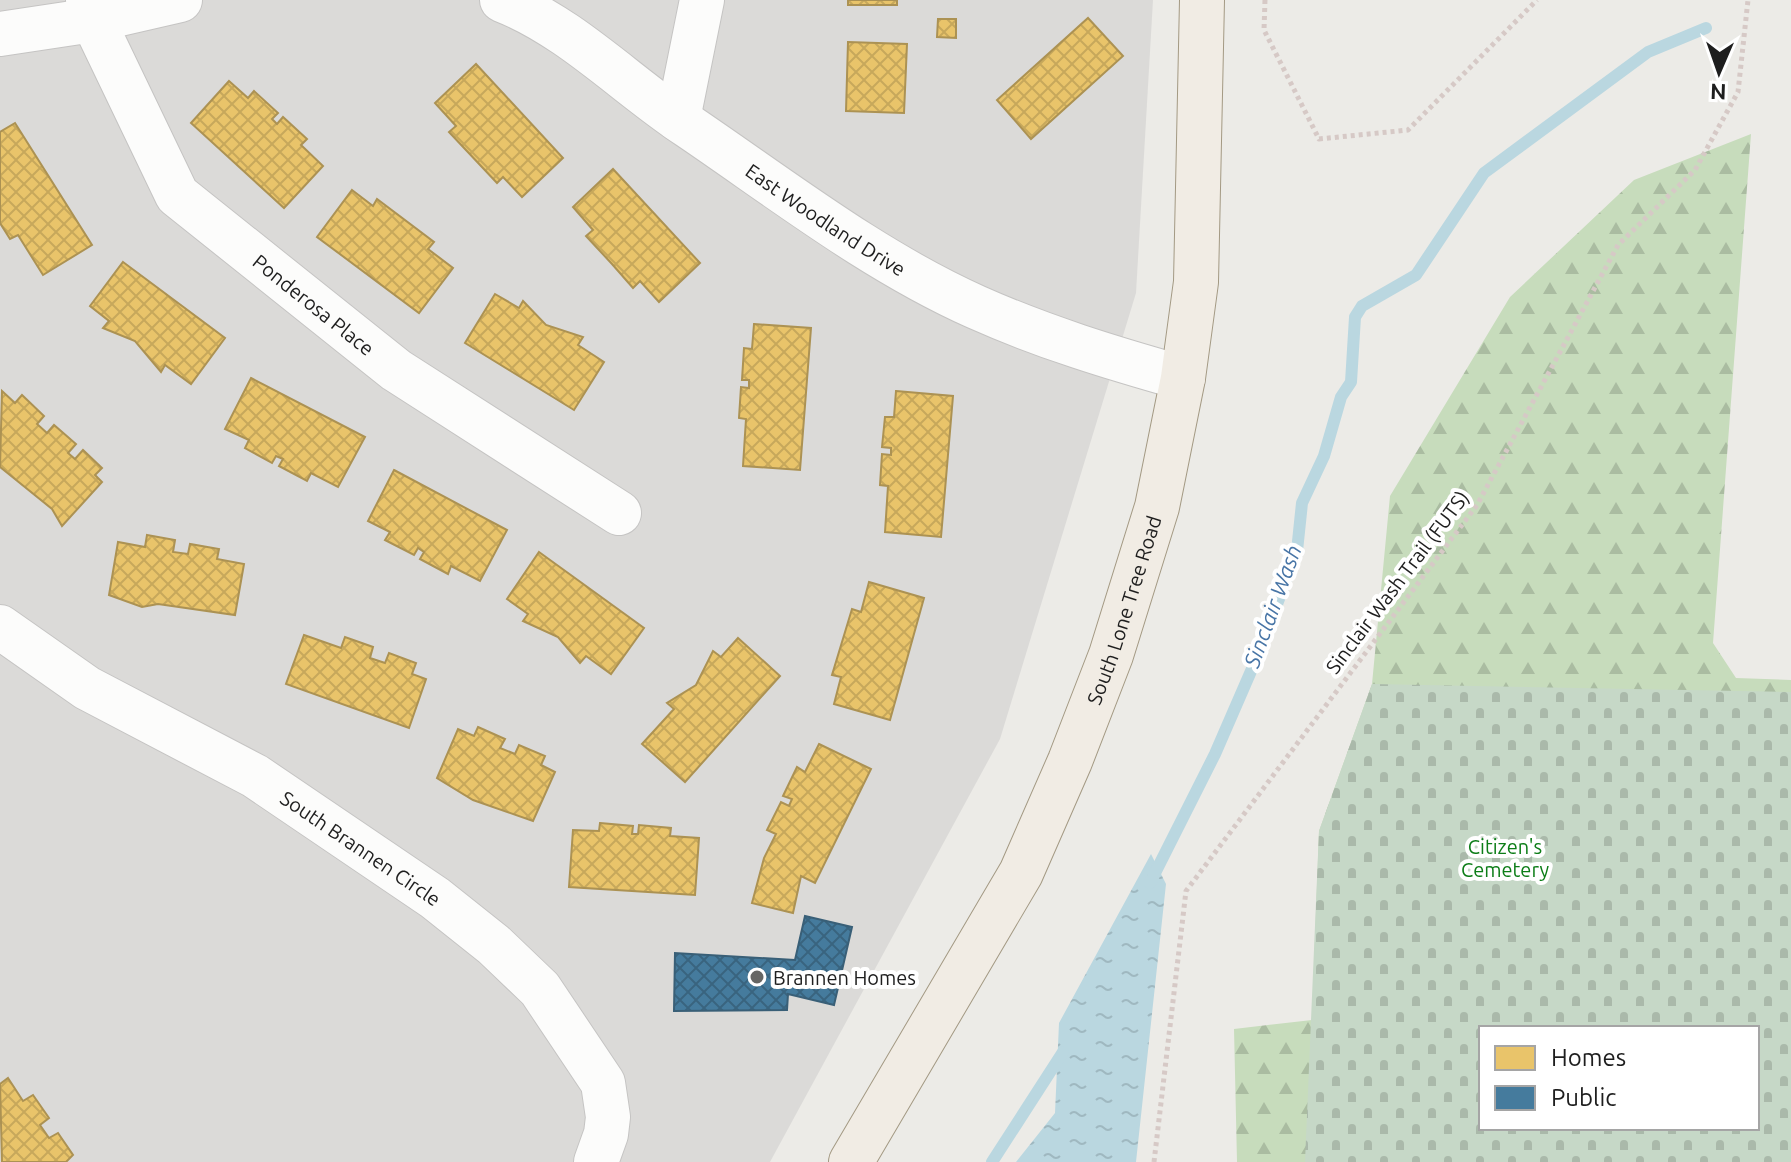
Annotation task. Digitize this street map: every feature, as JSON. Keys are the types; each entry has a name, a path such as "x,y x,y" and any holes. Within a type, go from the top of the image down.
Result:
{"main road":[{"name":"South Lone Tree Road","path":"851,1162 1021,873 1070,761 1111,655 1157,507 1183,378 1196,282 1202,0"}],"street":[{"path":"0,34 91,10 180,0"},
{"name":"East Woodland Drive","path":"502,0 534,13 678,119 870,249 974,307 1079,349 1183,378"},
{"path":"678,119 702,0"},
{"name":"Ponderosa Place","path":"91,10 177,195 396,370 619,513"},
{"name":"South Brannen Circle","path":"0,627 87,688 255,776 408,879 494,945 540,989 603,1083 607,1126 596,1162"}],"path":[{"path":"1265,0 1264,30 1319,139 1408,130 1537,0"},
{"name":"Sinclair Wash Trail (FUTS)","path":"1154,1162 1186,891 1477,505 1618,245 1695,170 1738,92 1748,0"}],"shaded area":[{"path":"0,0 1153,0 1136,293 1000,739 770,1162 0,1162"}],"green space":[{"path":"1751,134 1713,643 1736,678 1791,680 1791,1112 1759,1033 1759,1026 1479,1026 1479,1130 1633,1162 1237,1162 1234,1029 1312,1020 1319,831 1372,684 1390,496 1510,297 1634,180"},
{"name":"Citizen's Cemetery","path":"1372,684 1791,692 1791,1162 1305,1162 1319,831"}],"water":[{"path":"1151,854 1166,884 1136,1162 1016,1162 1055,1113 1059,1023"}],"building: Homes":[{"path":"848,0 897,0 897,5 848,5"},
{"path":"1088,18 1123,56 1031,139 997,100"},
{"path":"938,19 956,19 956,38 937,37"},
{"path":"848,42 907,44 904,113 846,111"},
{"path":"476,64 563,158 522,197 503,177 497,183 449,132 456,126 435,103"},
{"path":"229,81 248,98 254,91 278,113 272,119 277,124 283,117 307,139 301,145 323,166 284,208 191,123"},
{"path":"15,123 92,245 43,275 18,235 10,239 0,223 0,132"},
{"path":"613,169 700,263 659,302 640,281 633,288 586,236 593,230 573,207"},
{"path":"352,190 373,206 377,199 434,242 428,249 453,268 419,313 317,237"},
{"path":"123,262 225,338 191,384 165,365 161,372 135,341 103,328 109,321 90,306"},
{"path":"495,294 519,308 523,301 546,325 583,337 578,345 604,362 574,410 465,343"},
{"path":"754,324 811,328 800,470 743,466 746,419 739,418 741,387 749,388 749,380 742,380 744,348 752,349"},
{"path":"251,378 365,437 338,487 311,473 307,481 279,466 283,459 276,456 272,463 245,448 249,440 225,429"},
{"path":"2,391 15,403 22,395 44,416 37,424 47,433 54,425 76,444 68,453 75,459 83,450 102,468 95,475 102,482 62,526 52,509 0,467"},
{"path":"896,391 953,396 941,537 885,532 888,486 880,485 882,454 891,455 891,448 882,447 885,417 894,417"},
{"path":"394,470 507,530 480,581 451,566 448,574 420,559 424,552 418,548 414,555 385,540 390,532 368,521"},
{"path":"147,535 175,540 173,552 188,554 190,544 219,549 217,559 244,564 235,615 158,604 142,607 109,595 118,542 145,547"},
{"path":"539,552 644,628 611,674 586,656 580,663 558,637 523,621 528,614 507,599"},
{"path":"869,582 924,598 890,720 834,704 841,677 832,675 852,609 861,612"},
{"path":"304,635 341,648 345,637 373,647 370,658 385,663 389,653 416,663 412,674 426,679 409,728 286,684"},
{"path":"738,638 780,676 685,782 642,744 674,709 667,703 696,685 713,651 721,657"},
{"path":"478,727 505,739 500,748 515,754 519,745 545,756 541,765 555,772 533,821 473,800 437,778 458,729 474,736"},
{"name":"Brannen Homes","path":"819,744 871,769 815,883 801,876 793,913 752,903 764,858 776,834 767,830 781,802 789,806 792,799 783,796 797,767 805,772"},
{"path":"600,823 633,826 632,834 638,834 639,825 671,828 670,836 699,838 695,895 569,887 573,830 599,831"},
{"path":"8,1078 23,1101 33,1095 49,1118 40,1125 49,1138 58,1133 73,1155 66,1162 2,1162 0,1084"}],"building: Public":[{"name":"Brannen Homes","path":"805,916 852,927 834,1005 788,994 787,1010 674,1011 675,953 795,960"}],"waterway":[{"name":"Sinclair Wash","path":"1150,883 1215,754 1258,655 1297,551 1302,503 1324,456 1341,397 1351,382 1355,317 1362,306 1416,275 1484,173 1648,52 1706,28"},
{"name":"Sinclair Wash","path":"992,1162 1063,1052"}],"place":[{"name":"Brannen Homes","path":"757,977"}]}
